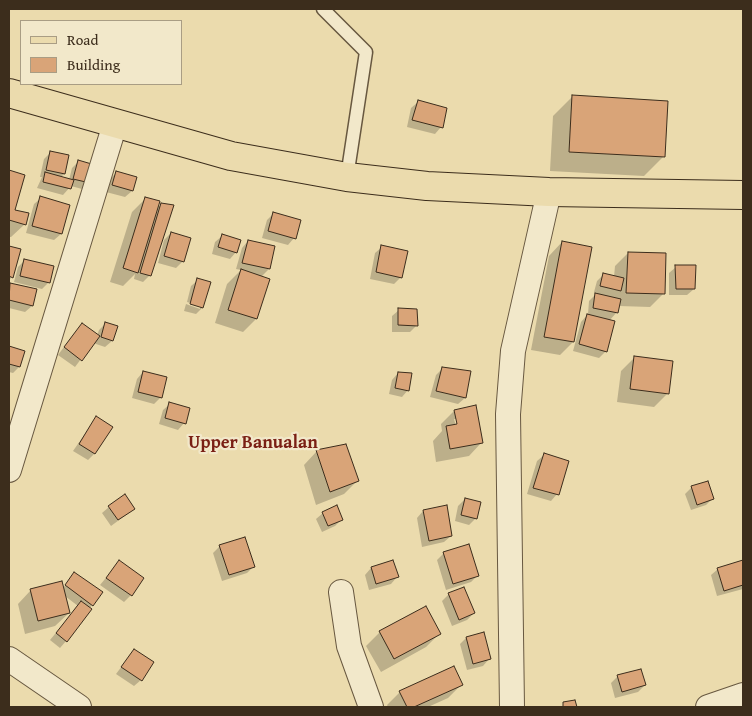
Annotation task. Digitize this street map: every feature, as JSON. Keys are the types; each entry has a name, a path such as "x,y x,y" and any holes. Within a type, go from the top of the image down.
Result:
{"main road":[{"path":"9,94 231,156 348,176 427,186 549,192 743,195"}],"street":[{"path":"9,470 115,124"},
{"path":"512,707 508,414 513,350 549,192"},
{"path":"341,592 349,646 371,707"},
{"path":"9,659 79,707"},
{"path":"708,707 743,695"}],"lane":[{"path":"323,9 366,52 348,176"}],"building":[{"path":"572,95 668,101 665,157 569,152"},
{"path":"418,100 447,108 443,128 412,120"},
{"path":"50,151 69,155 65,174 46,170"},
{"path":"78,160 95,165 90,183 73,179"},
{"path":"9,170 25,175 15,210 29,213 26,225 9,220"},
{"path":"116,171 137,177 133,191 112,185"},
{"path":"45,172 74,180 71,189 43,182"},
{"path":"40,196 70,205 62,234 32,226"},
{"path":"145,197 160,201 138,273 123,268"},
{"path":"161,203 174,205 151,276 140,273"},
{"path":"273,212 301,220 296,239 268,231"},
{"path":"171,232 191,238 184,262 164,256"},
{"path":"222,234 241,240 237,253 218,247"},
{"path":"248,240 275,246 270,269 242,263"},
{"path":"562,241 592,247 574,342 544,337"},
{"path":"381,245 408,251 402,278 376,272"},
{"path":"9,246 21,249 13,278 9,276"},
{"path":"628,252 666,253 665,294 626,293"},
{"path":"24,259 54,266 50,283 20,276"},
{"path":"675,265 696,265 695,289 676,289"},
{"path":"241,269 270,279 257,319 228,310"},
{"path":"603,273 624,278 621,291 600,286"},
{"path":"197,278 211,282 203,308 190,304"},
{"path":"10,283 37,289 33,306 9,300"},
{"path":"595,293 621,299 618,313 593,308"},
{"path":"398,308 417,309 418,326 398,325"},
{"path":"587,314 615,321 607,352 579,344"},
{"path":"105,322 118,326 113,341 101,337"},
{"path":"82,323 100,336 82,361 64,347"},
{"path":"9,346 25,351 20,367 9,364"},
{"path":"634,356 673,361 669,394 630,389"},
{"path":"442,367 471,371 466,398 436,391"},
{"path":"143,371 167,377 162,398 138,392"},
{"path":"398,372 412,373 409,391 395,388"},
{"path":"169,402 190,408 186,424 165,418"},
{"path":"476,405 483,443 450,449 446,426 457,424 454,410"},
{"path":"96,416 113,427 95,454 79,444"},
{"path":"346,444 359,481 330,492 316,450"},
{"path":"544,453 569,461 559,495 533,488"},
{"path":"708,481 714,499 697,505 691,486"},
{"path":"125,494 135,509 118,520 108,506"},
{"path":"465,498 481,502 477,519 461,515"},
{"path":"337,505 343,520 328,526 322,512"},
{"path":"447,505 452,536 429,541 423,510"},
{"path":"245,537 255,567 229,575 219,545"},
{"path":"469,544 479,576 453,584 443,552"},
{"path":"119,560 144,578 132,596 106,578"},
{"path":"393,560 399,577 376,584 371,567"},
{"path":"743,560 743,585 724,591 717,568"},
{"path":"74,572 103,592 93,606 65,585"},
{"path":"62,581 70,613 38,621 30,589"},
{"path":"464,587 475,613 459,620 448,593"},
{"path":"81,601 92,609 67,642 56,633"},
{"path":"426,606 441,634 394,659 379,631"},
{"path":"484,632 491,659 473,664 466,637"},
{"path":"134,649 154,662 142,681 121,667"},
{"path":"454,666 463,685 414,707 407,707 399,691"},
{"path":"641,669 646,685 622,692 617,675"},
{"path":"575,700 577,707 563,707 563,702"}],"district":[{"name":"Upper Banualan","path":"253,443"}]}
